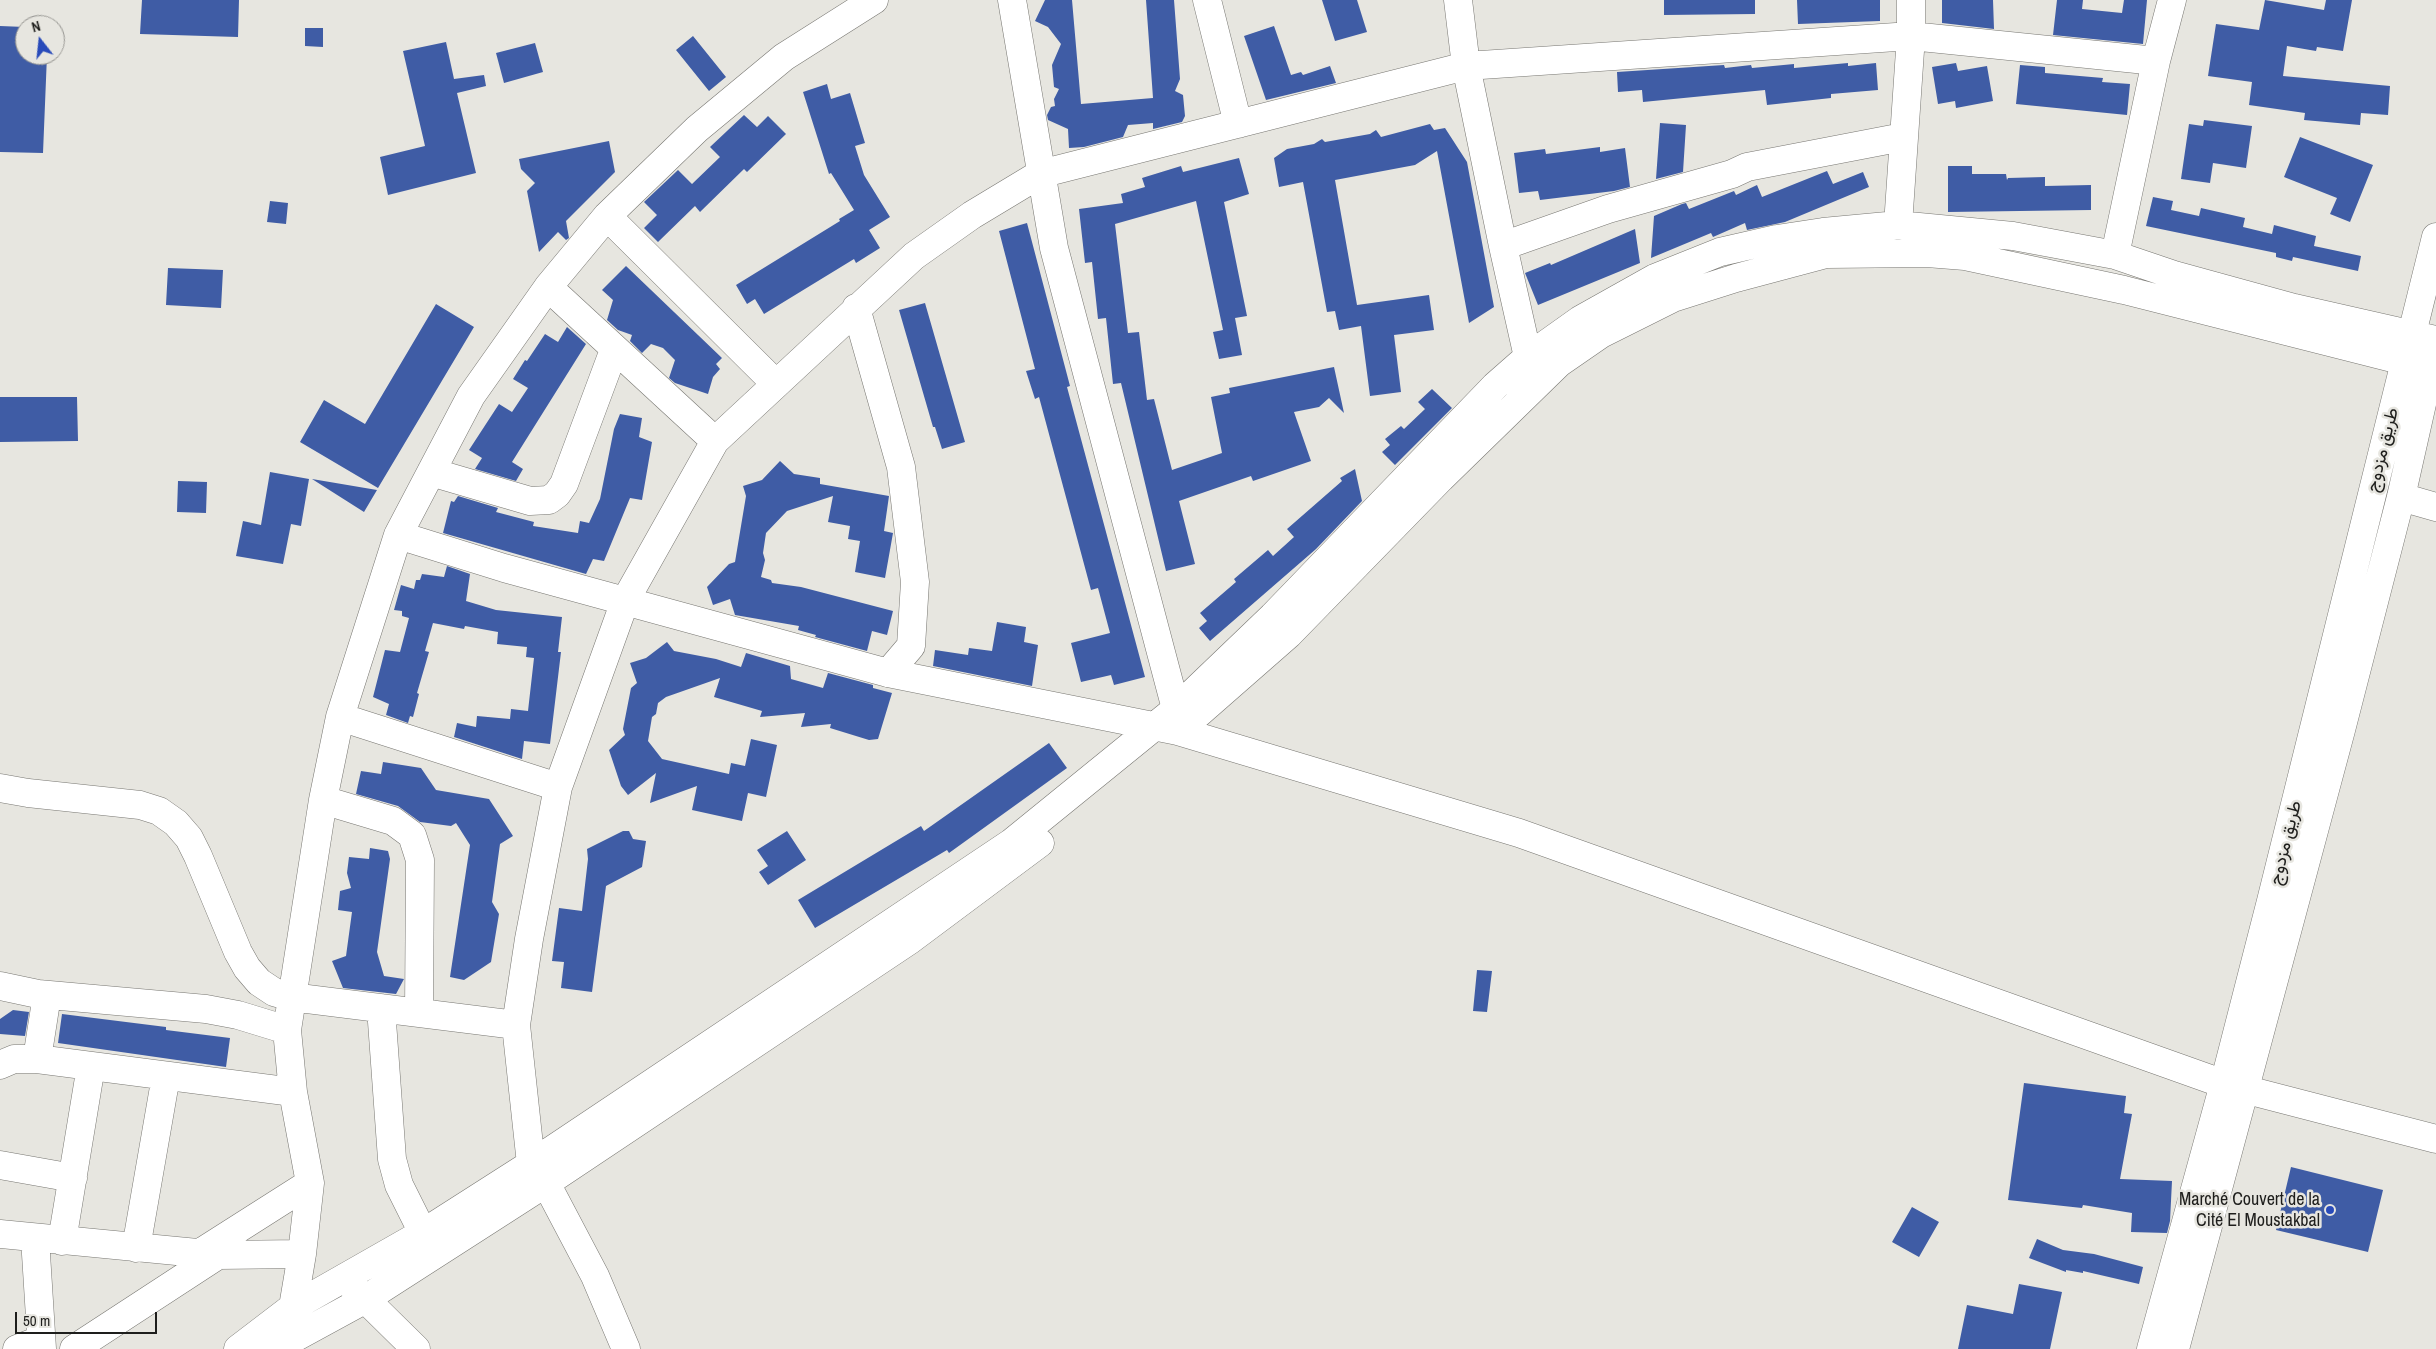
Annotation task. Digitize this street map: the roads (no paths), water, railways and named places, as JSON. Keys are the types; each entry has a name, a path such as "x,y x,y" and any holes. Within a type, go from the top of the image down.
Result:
{"street":[{"path":"282,1346 293,1307 302,1254 310,1183 294,1092 287,1030 323,800 340,717 398,535 471,396 548,287 606,216 697,129 784,57 874,0"},
{"path":"1012,0 1054,248 1170,723"},
{"path":"1207,0 1238,124"},
{"path":"1458,0 1466,66 1503,246 1528,357 1537,384"},
{"path":"1898,225 1911,36 1911,0"},
{"path":"2114,255 2156,61 2172,0"},
{"path":"626,1349 595,1276 539,1174 516,1025 529,939 558,787 625,601 714,441 914,256 972,215 1040,174 1466,66 1911,36 2156,61"},
{"path":"1503,246 1608,210 1732,174 1747,166 1903,137"},
{"path":"606,216 776,384"},
{"path":"1170,723 1495,386 1528,357 1580,320 1655,278 1720,252 1814,233 1898,225 2013,236 2114,255 2174,275 2294,308 2426,351"},
{"path":"2234,1087 2401,498 2426,351 2436,237"},
{"path":"282,1346 364,1300 430,1243 539,1174 1011,843 1289,634 1440,478 1559,363 1601,334 1673,298 1736,278 1826,254 1927,253 1964,256 2426,351"},
{"path":"548,287 714,441"},
{"path":"856,308 901,467 915,582 911,646 888,673"},
{"path":"431,472 530,502 549,500 557,494 564,484 614,350"},
{"name":"طريق مزدوج","path":"2151,1349 2214,1161 2234,1087 2327,681 2426,351"},
{"path":"2401,498 2436,507"},
{"path":"398,535 504,568 888,673 1170,723 1519,833 2234,1087 2436,1139"},
{"path":"340,717 558,787"},
{"path":"0,788 28,793 140,805 159,811 176,823 189,838 198,856 238,952 247,968 258,982 274,992 292,997 516,1025"},
{"path":"323,800 393,820 412,835 420,860 419,1013"},
{"path":"0,986 47,994 206,1009 238,1015 287,1030"},
{"path":"37,1059 47,994"},
{"path":"381,1008 392,1159 399,1185 430,1243"},
{"path":"0,1065 14,1060 37,1059 294,1092"},
{"path":"62,1241 91,1066"},
{"path":"136,1248 166,1076"},
{"path":"2175,1349 2214,1161"},
{"path":"0,1165 72,1178"},
{"path":"74,1349 310,1183"},
{"path":"0,1234 209,1254 302,1254"},
{"path":"33,1346 35,1238"},
{"path":"238,1349 293,1307 345,1278 430,1243"},
{"path":"345,1278 364,1300 416,1349"}],"place":[{"name":"Marché Couvert de la Cité El Moustakbal","path":"2330,1210"}]}
